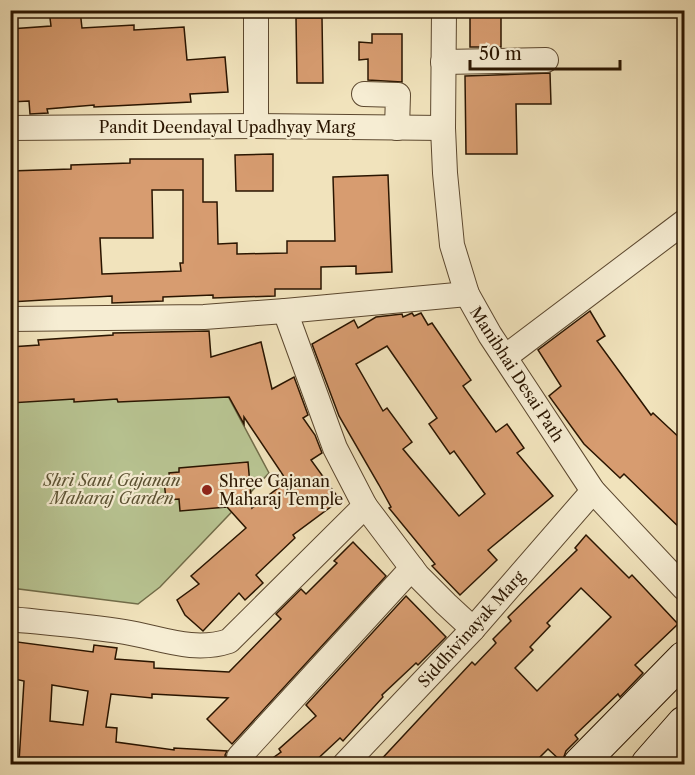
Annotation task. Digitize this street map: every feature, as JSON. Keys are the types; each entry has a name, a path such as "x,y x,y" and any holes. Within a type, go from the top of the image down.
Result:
{"main road":[{"path":"580,765 684,658"},
{"path":"648,765 684,723"}],"street":[{"path":"256,10 256,126"},
{"name":"Manibhai Desai Path","path":"444,10 442,128 452,245 467,294 505,357 593,491 684,588"},
{"path":"444,62 546,60"},
{"path":"364,94 398,95 397,128"},
{"name":"Pandit Deendayal Upadhyay Marg","path":"10,128 256,126 442,128"},
{"path":"505,357 684,222"},
{"path":"10,319 204,316 467,294"},
{"path":"285,311 335,447 365,506 412,568 473,629"},
{"name":"Siddhivinayak Marg","path":"345,765 473,629 593,491"},
{"path":"10,619 124,632 198,647 229,641 365,506"},
{"path":"239,757 412,568"}],"green space":[{"name":"Shri Sant Gajanan Maharaj Garden","path":"222,385 269,473 160,587 138,604 11,588 11,388"}],"building":[{"path":"49,10 80,10 82,28 134,25 134,30 184,27 187,60 225,57 228,92 190,94 191,102 94,107 94,105 47,109 48,113 30,114 29,101 10,102 10,29 51,26"},
{"path":"470,12 501,12 501,47 470,47"},
{"path":"296,18 322,18 323,83 297,83"},
{"path":"372,34 402,34 402,82 368,80 368,59 359,60 359,42 372,43"},
{"path":"550,73 551,104 516,104 517,154 466,154 465,76"},
{"path":"273,154 273,191 236,191 235,155"},
{"path":"130,159 203,159 203,202 217,202 218,244 237,243 237,254 287,253 287,241 335,241 333,177 388,175 392,272 356,274 356,266 321,267 321,289 275,289 275,296 163,297 163,301 112,303 112,296 10,302 10,171 71,169 71,165 130,163","holes":["152,190 183,190 183,263 180,263 181,271 102,274 100,238 153,238"]},
{"path":"590,311 605,336 597,341 651,415 653,413 684,442 684,532 624,474 620,478 584,444 549,396 561,386 538,350"},
{"path":"412,313 414,316 421,313 428,325 432,323 471,380 463,386 496,432 507,424 524,448 517,453 553,496 488,550 497,560 460,595 432,566 435,564 389,508 391,507 339,416 312,344 354,320 358,328 376,317 402,314 403,317","holes":["387,346 437,418 429,424 450,454 454,451 485,494 459,516 403,449 412,442 387,408 383,411 356,364"]},
{"path":"209,331 211,357 261,342 272,389 294,377 308,415 303,418 315,435 322,453 311,460 340,500 293,535 295,538 256,575 263,583 245,600 239,593 203,631 185,615 177,600 199,584 191,576 246,528 227,507 180,511 179,499 166,500 164,480 170,480 169,473 179,472 179,468 248,462 252,508 287,481 244,417 244,424 229,397 118,402 117,399 74,402 74,399 10,403 10,347 39,345 38,340 113,335 113,333"},
{"path":"586,535 629,578 632,575 678,624 635,665 643,673 620,697 618,694 575,735 578,739 566,751 562,762 548,749 532,765 376,765 472,662 475,665 496,643 493,639 511,621 508,617 577,550 575,548","holes":["581,588 611,617 537,691 515,668 533,650 530,647 550,626 547,623"]},
{"path":"353,542 386,576 232,744 207,719 228,698 152,694 152,698 111,694 106,727 117,728 116,742 174,750 174,748 227,751 225,755 227,765 49,765 19,762 24,681 10,678 10,641 93,652 94,645 117,648 115,659 154,662 154,668 229,672 281,619 276,614 301,589 306,594 337,563 334,561","holes":["52,685 88,691 83,725 50,721"]},
{"path":"406,596 446,637 418,665 416,663 382,695 383,697 343,741 340,738 311,765 263,765 281,752 279,749 316,716 306,705"}],"place":[{"name":"Shree Gajanan Maharaj Temple","path":"207,490"}]}
